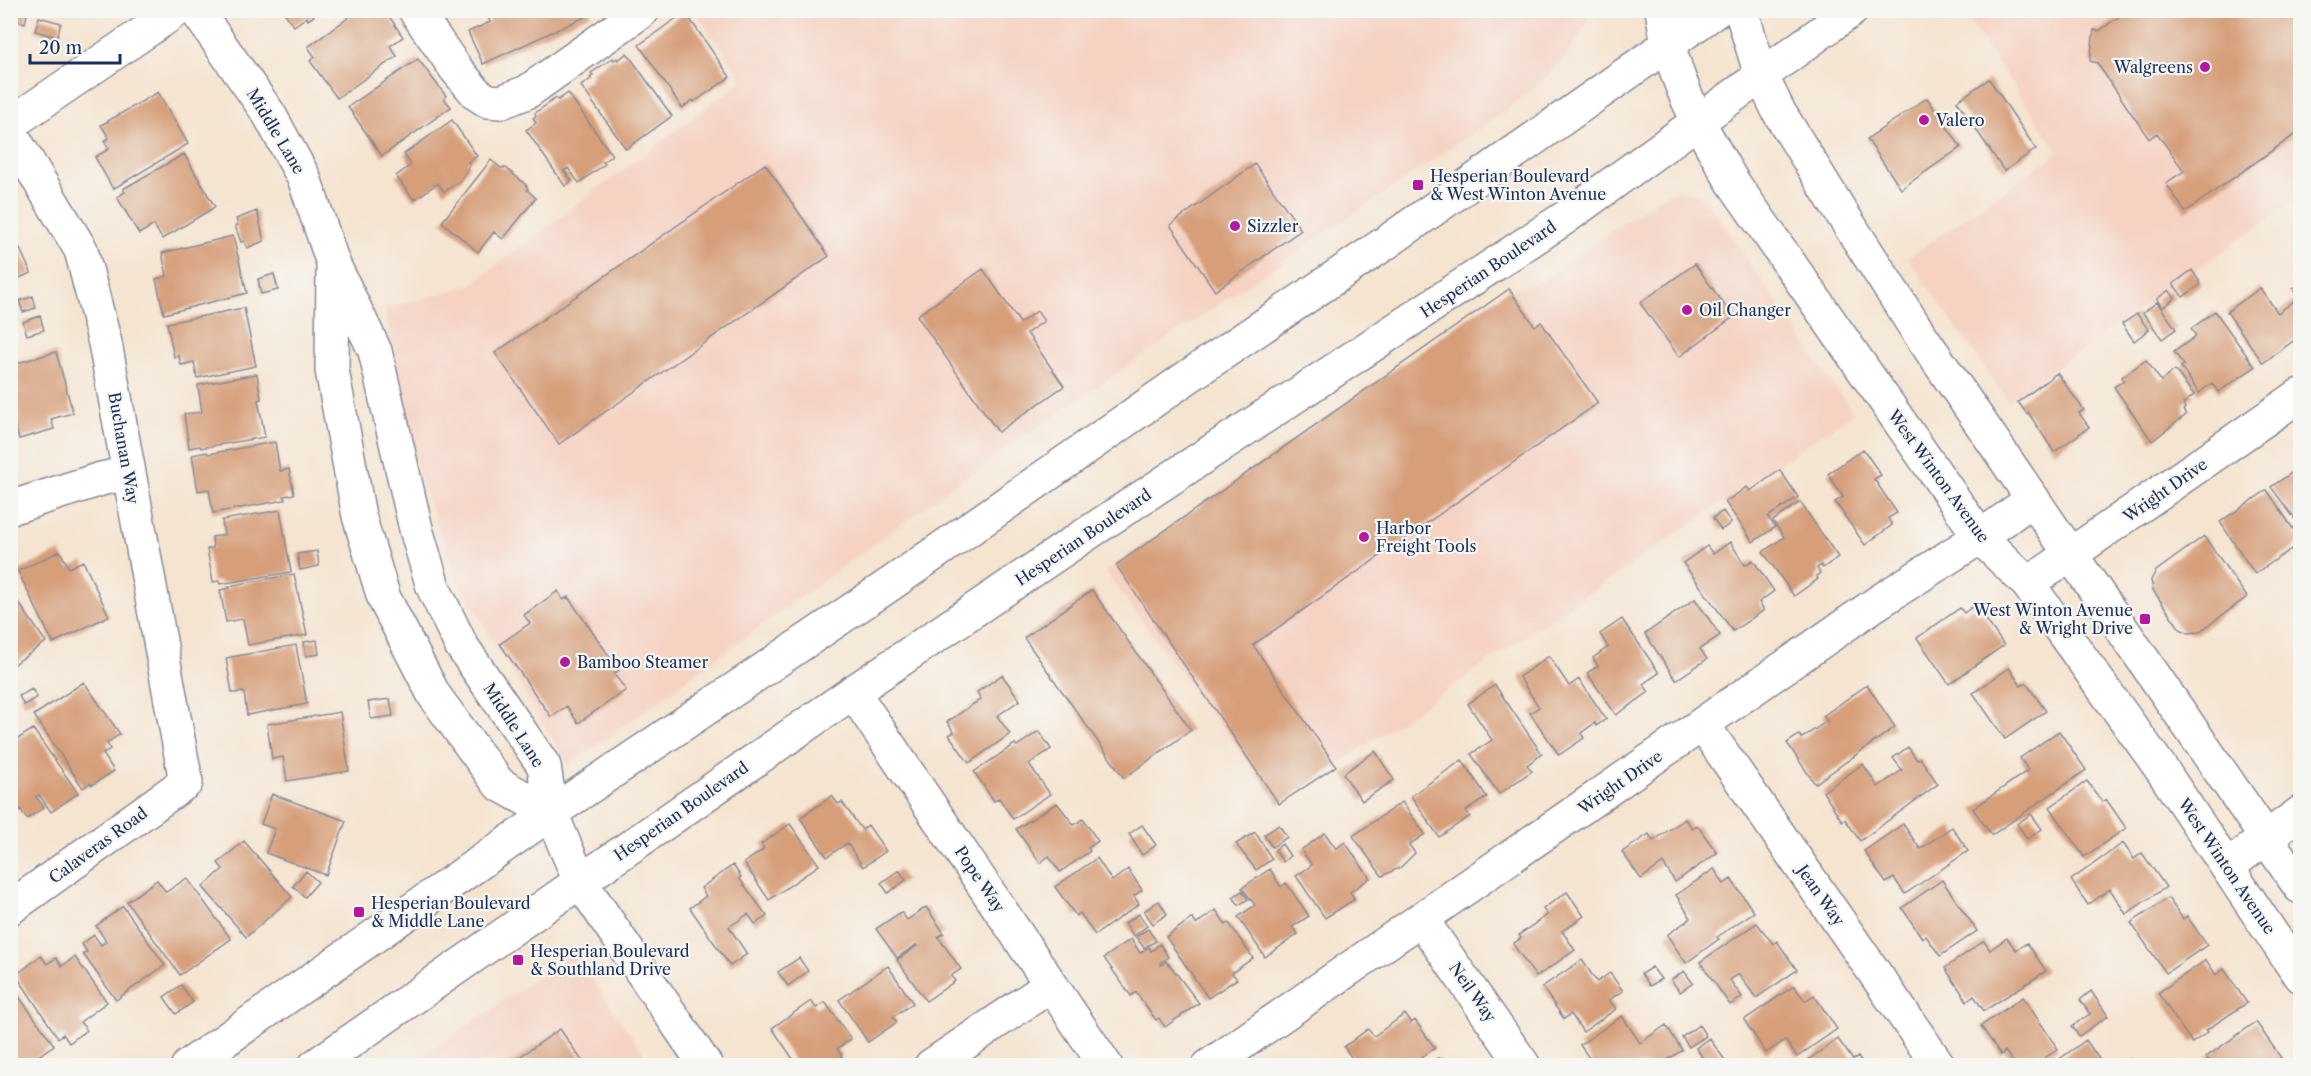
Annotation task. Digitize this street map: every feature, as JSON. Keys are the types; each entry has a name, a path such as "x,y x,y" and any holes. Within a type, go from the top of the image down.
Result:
{"main road":[{"path":"10,124 177,10"},
{"name":"Middle Lane","path":"196,10 268,114 304,178 333,263 375,351 416,529 433,587 461,645 544,766 551,813"},
{"path":"415,10 456,69 477,94 488,100 501,102 527,92 642,10"},
{"name":"West Winton Avenue","path":"1662,10 1667,45 1679,84 1697,121 1732,181 1980,537 2028,584 2228,866 2301,976"},
{"path":"188,1065 551,813 964,534 1560,122 1717,10"},
{"path":"1741,10 1761,75 1779,112 1839,209 1921,335 2301,887"},
{"name":"Hesperian Boulevard","path":"315,1065 853,692 1073,543 1566,217 1852,10"},
{"name":"Buchanan Way","path":"10,132 81,250 105,343 186,782"},
{"name":"Middle Lane","path":"333,263 332,370 359,516 384,598 434,695 499,784 551,813"},
{"name":"Wright Drive","path":"2028,584 2301,395"},
{"path":"10,508 101,479 128,473"},
{"name":"Wright Drive","path":"1209,1065 1877,603 1980,537 2033,499"},
{"name":"Pope Way","path":"853,692 1106,1065"},
{"name":"Jean Way","path":"1703,725 1939,1065"},
{"name":"Calaveras Road","path":"10,908 186,782"},
{"path":"551,813 580,880 706,1065"},
{"path":"2228,866 2301,813"},
{"name":"Neil Way","path":"1421,919 1524,1065"},
{"path":"932,1065 1051,985"}],"shaded area":[{"path":"702,11 1591,11 1566,57 1504,112 1002,451 568,766 460,585 411,454 385,309 469,286 743,80 697,14"},
{"path":"1962,11 2300,11 2300,197 2008,401 1908,258 2059,152"},
{"path":"1677,190 1700,197 1711,207 1853,413 1279,804 1106,572 1513,289 1527,287 1541,281 1664,195"},
{"path":"574,953 651,1065 407,1066"}],"building":[{"path":"10,10 28,10 25,23 10,19"},
{"path":"286,10 316,10 312,14 314,16 308,20 307,17 294,26 284,12"},
{"path":"359,10 385,10 403,37 390,46 397,56 337,98 310,61 315,57 308,47"},
{"path":"485,10 590,10 591,14 483,64 468,32 490,22"},
{"path":"2128,10 2300,10 2300,131 2185,212 2166,183 2184,171 2157,133 2149,139 2097,63 2090,61 2094,30 2099,31"},
{"path":"685,12 730,77 682,108 639,45"},
{"path":"39,17 61,23 57,37 35,31"},
{"path":"627,53 672,116 626,149 581,86 591,79 593,75 591,73 613,58 618,60"},
{"path":"418,59 446,96 444,98 451,107 382,156 348,107"},
{"path":"1989,79 2036,149 2004,171 1957,101"},
{"path":"158,92 188,144 113,189 95,157 109,149 104,141 109,138 101,125"},
{"path":"568,93 612,155 603,162 605,164 579,183 568,168 564,171 572,181 565,186 526,130 536,123 533,118 536,116 535,113 556,98 558,100"},
{"path":"1927,98 1961,147 1901,189 1867,139"},
{"path":"452,120 477,156 468,162 470,165 461,180 444,192 438,183 414,200 396,176 411,165 404,154"},
{"path":"184,154 215,207 162,239 154,225 139,234 117,197 125,192 123,189"},
{"path":"491,160 501,168 506,168 525,184 527,190 536,198 503,239 494,232 478,252 442,222"},
{"path":"765,164 829,256 559,444 495,353"},
{"path":"1255,164 1301,230 1215,291 1170,225"},
{"path":"257,211 264,241 247,248 244,241 241,242 235,226 238,225 236,219"},
{"path":"10,227 31,273 10,282"},
{"path":"233,236 247,293 164,314 156,279 167,276 162,253"},
{"name":"Oil Changer","path":"1695,264 1733,317 1679,357 1640,303"},
{"path":"983,269 1020,323 1037,311 1044,321 1027,333 1064,386 998,432 917,316"},
{"path":"2192,270 2201,284 2183,297 2173,284"},
{"path":"274,274 278,290 261,294 258,279"},
{"path":"2300,284 2300,300 2293,289"},
{"path":"2260,288 2278,313 2294,301 2300,311 2300,336 2263,363 2227,312"},
{"path":"1509,289 1535,326 1541,322 1598,403 1253,645 1336,766 1279,804 1116,565"},
{"path":"2169,290 2175,298 2162,308 2157,299"},
{"path":"33,296 36,308 23,312 19,301"},
{"path":"2157,302 2176,329 2162,339 2143,313"},
{"path":"244,308 256,366 197,378 194,362 181,365 179,356 174,357 167,323"},
{"path":"2215,311 2255,367 2218,392 2212,383 2199,393 2181,367 2184,365 2174,352 2196,336 2191,329"},
{"path":"2137,314 2149,330 2134,341 2122,324"},
{"path":"40,316 44,330 27,335 23,322"},
{"path":"56,352 73,413 51,419 54,429 19,439 10,409 10,365"},
{"path":"2146,360 2161,381 2175,370 2194,395 2183,404 2186,415 2152,441 2114,387 2124,380 2122,377"},
{"path":"2057,373 2084,410 2079,413 2089,427 2054,452 2028,412 2027,414 2018,402"},
{"path":"257,374 261,399 258,400 265,437 189,448 184,414 202,412 198,385"},
{"path":"275,442 280,471 289,469 294,494 284,496 285,500 213,513 209,489 198,491 192,455"},
{"path":"1863,449 1881,475 1874,479 1897,513 1888,518 1892,525 1865,545 1835,502 1843,497 1828,474"},
{"path":"2300,467 2300,519 2297,522 2271,487"},
{"path":"1780,470 1798,497 1768,517 1775,527 1753,542 1725,502 1747,487 1750,491"},
{"path":"2267,490 2300,539 2300,543 2255,574 2220,522"},
{"path":"1800,502 1838,557 1823,568 1821,565 1817,568 1820,573 1816,576 1818,579 1794,596 1763,552 1784,537 1773,521"},
{"path":"280,510 291,572 220,584 219,581 213,582 207,549 213,548 212,537 224,535 222,520"},
{"path":"1723,511 1731,523 1721,530 1713,518"},
{"path":"2204,536 2247,597 2199,632 2189,633 2180,629 2153,590 2151,580 2156,571"},
{"path":"1730,542 1745,565 1753,560 1774,591 1759,602 1764,610 1733,631 1683,563 1707,546 1713,554"},
{"path":"60,551 69,568 83,561 109,616 53,643 18,571"},
{"path":"317,551 319,566 300,570 297,554"},
{"path":"294,574 307,635 248,645 243,619 226,622 220,590 230,588 229,586"},
{"path":"10,590 46,642 10,667"},
{"path":"1092,590 1191,730 1124,778 1024,638"},
{"path":"558,591 563,600 568,597 619,670 614,674 626,690 578,723 567,706 551,717 500,644 530,623 524,615"},
{"path":"1695,599 1720,635 1700,649 1707,659 1676,680 1645,634"},
{"path":"1972,607 1977,614 1980,611 2004,645 1949,684 1917,638 1960,608 1964,613"},
{"path":"1622,619 1659,673 1643,684 1649,692 1616,715 1587,673 1598,666 1593,658 1608,647 1600,634"},
{"path":"317,640 319,654 306,656 304,642"},
{"path":"296,645 307,704 247,715 244,692 232,693 226,658"},
{"path":"1549,656 1569,686 1579,679 1606,719 1596,726 1595,723 1581,733 1584,738 1559,755 1530,713 1539,707 1519,677"},
{"path":"2009,668 2021,686 2026,683 2046,711 2005,739 1973,693"},
{"path":"1002,675 1020,700 997,716 1010,734 969,763 949,735 954,732 947,722 981,699 977,692"},
{"path":"84,682 120,734 107,743 110,749 103,754 114,771 83,788 34,715"},
{"path":"1495,685 1542,754 1527,765 1532,771 1499,794 1471,754 1492,740 1468,704"},
{"path":"1867,685 1895,727 1815,784 1787,743 1799,735 1802,738 1827,721 1823,716"},
{"path":"32,689 37,697 24,705 19,696"},
{"path":"390,699 393,716 371,719 368,702"},
{"path":"340,712 349,771 287,781 283,757 272,759 267,724"},
{"path":"33,729 78,793 51,812 39,795 36,797 44,807 27,819 20,809 18,810 13,803 10,804 10,744"},
{"path":"1039,731 1051,749 1029,764 1050,794 1013,819 999,798 994,801 974,772 1015,744 1017,746"},
{"path":"2059,731 2086,770 1992,835 1973,809 2028,770 2020,758"},
{"path":"1908,747 1917,760 1920,758 1938,784 1860,841 1845,819 1842,821 1823,792 1863,764 1878,787 1902,770 1893,758"},
{"path":"1375,751 1394,780 1362,801 1343,774"},
{"path":"1462,760 1487,797 1466,811 1470,816 1439,837 1411,796"},
{"path":"2087,781 2102,802 2106,799 2126,828 2084,857 2050,807"},
{"path":"272,794 346,821 326,875 266,853 275,829 261,824"},
{"path":"832,796 838,804 842,802 862,830 868,825 886,851 863,867 847,843 827,857 800,818"},
{"path":"1402,802 1425,834 1409,845 1415,853 1401,867 1382,876 1353,836"},
{"path":"1057,803 1074,825 1083,819 1098,841 1088,848 1090,851 1060,872 1049,856 1040,863 1016,829"},
{"path":"2031,814 2042,829 2027,839 2017,824"},
{"path":"1685,819 1692,828 1697,825 1717,853 1675,882 1663,863 1641,879 1622,852 1649,834 1653,841"},
{"path":"790,824 819,865 769,900 744,863 764,849 761,844"},
{"path":"1903,824 1920,849 1952,827 1968,851 1905,894 1894,878 1886,883 1864,851"},
{"path":"1142,825 1156,845 1142,855 1129,834"},
{"path":"1279,825 1287,837 1272,847 1264,835"},
{"path":"1255,832 1272,859 1256,870 1236,844"},
{"path":"1325,833 1336,849 1345,842 1370,878 1350,892 1355,899 1325,918 1296,876 1312,865 1301,850"},
{"path":"244,841 292,897 246,937 203,887 223,869 218,863"},
{"path":"2123,843 2134,859 2142,853 2166,887 2126,914 2110,889 2088,905 2071,880"},
{"path":"1282,844 1290,856 1283,862 1275,850"},
{"path":"1097,858 1112,881 1128,869 1142,890 1134,896 1139,904 1095,935 1080,913 1076,916 1055,887"},
{"path":"733,865 741,877 739,878 767,916 755,924 748,914 729,927 747,954 730,966 690,908 706,896 701,888"},
{"path":"1270,869 1281,887 1286,883 1309,916 1292,927 1298,934 1265,957 1238,917 1255,905 1242,888"},
{"path":"1714,869 1724,884 1731,879 1754,912 1717,937 1719,939 1686,963 1667,935 1691,918 1676,895"},
{"path":"899,870 906,880 888,893 881,883"},
{"path":"306,871 318,882 305,897 293,886"},
{"path":"187,878 231,939 180,975 127,902 157,880 166,892"},
{"path":"1942,880 1977,931 1940,956 1926,936 1922,938 1902,908"},
{"path":"1242,891 1248,899 1239,905 1233,897"},
{"path":"1567,892 1584,916 1562,931 1575,950 1536,977 1513,944 1521,938 1519,935 1547,915 1543,909"},
{"path":"2168,898 2183,919 2187,916 2207,945 2166,973 2131,923"},
{"path":"1159,901 1167,914 1153,924 1144,911"},
{"path":"123,906 165,965 116,1000 83,954 87,952 82,944 94,935 101,945 106,941 96,926"},
{"path":"926,907 944,933 938,937 961,969 951,976 955,981 926,1001 897,960 917,946 897,958 876,929 901,912 907,920"},
{"path":"1216,910 1226,925 1229,923 1253,958 1232,973 1237,979 1208,998 1166,937 1192,918 1196,924"},
{"path":"1139,914 1147,926 1134,936 1125,923"},
{"path":"1757,923 1773,944 1777,941 1797,970 1756,998 1739,974 1730,980 1742,997 1730,1005 1700,962"},
{"path":"1148,929 1156,941 1144,948 1136,937"},
{"path":"2007,938 2016,950 2027,943 2046,971 1984,1011 1974,996 1967,1001 1945,968 1984,941 1990,950"},
{"path":"1131,939 1140,953 1149,947 1151,951 1160,944 1168,957 1160,963 1161,965 1166,961 1169,964 1199,1003 1165,1027 1159,1018 1156,1020 1136,992 1131,996 1104,958"},
{"path":"41,956 47,964 56,958 62,966 75,957 107,1002 80,1022 87,1030 69,1043 63,1034 58,1038 16,975"},
{"path":"799,958 808,971 788,986 778,972"},
{"path":"1582,960 1597,982 1610,973 1623,991 1609,1000 1616,1009 1583,1032 1571,1014 1564,1019 1542,987"},
{"path":"2206,960 2216,975 2224,969 2247,1003 2206,1030 2208,1032 2192,1043 2158,993"},
{"path":"888,966 913,1003 893,1017 897,1022 868,1042 839,1000"},
{"path":"1652,967 1661,979 1650,986 1641,974"},
{"path":"1684,971 1693,983 1680,992 1671,980"},
{"path":"10,984 54,1045 25,1065 10,1065"},
{"path":"181,985 193,1002 176,1014 164,997"},
{"path":"1794,986 1805,1001 1814,995 1837,1029 1797,1057 1785,1040 1766,1053 1744,1020"},
{"path":"2091,991 2108,1016 2079,1036 2072,1026 2090,1014 2080,1000"},
{"path":"2023,997 2058,1049 2034,1065 2015,1065 2005,1051 2001,1055 1981,1026"},
{"path":"811,1001 816,1008 825,1002 851,1039 837,1049 842,1056 829,1065 797,1065 772,1028"},
{"path":"1405,1014 1411,1023 1415,1020 1435,1048 1410,1065 1357,1065 1344,1047 1368,1029 1374,1036"},
{"path":"1622,1016 1640,1043 1666,1025 1682,1050 1660,1065 1594,1065 1580,1045"},
{"path":"2256,1022 2286,1065 2213,1065 2206,1057"},
{"path":"1699,1025 1706,1036 1689,1047 1682,1037"},
{"path":"560,1029 585,1065 508,1065"},
{"path":"1709,1038 1728,1065 1708,1065 1696,1048"},
{"path":"1838,1039 1853,1060 1858,1057 1863,1065 1802,1064"},
{"path":"2086,1040 2103,1065 2053,1065 2062,1060 2061,1058"},
{"path":"1342,1058 1347,1065 1331,1065"},
{"path":"1438,1058 1443,1065 1427,1065"},
{"path":"2136,1059 2141,1065 2127,1065"}],"place":[{"name":"Walgreens","path":"2205,67"},
{"name":"Valero","path":"1924,120"},
{"name":"Hesperian Boulevard & West Winton Avenue","path":"1418,185"},
{"name":"Sizzler","path":"1235,226"},
{"name":"Oil Changer","path":"1687,310"},
{"name":"Harbor Freight Tools","path":"1364,537"},
{"name":"West Winton Avenue & Wright Drive","path":"2145,619"},
{"name":"Bamboo Steamer","path":"565,662"},
{"name":"Hesperian Boulevard & Middle Lane","path":"359,912"},
{"name":"Hesperian Boulevard & Southland Drive","path":"518,960"}]}
